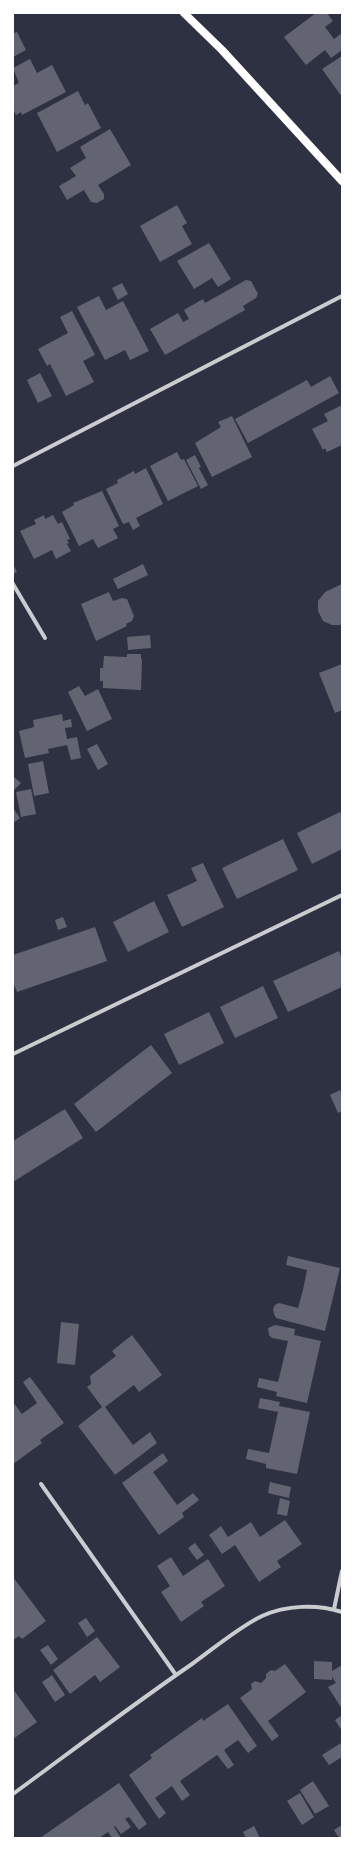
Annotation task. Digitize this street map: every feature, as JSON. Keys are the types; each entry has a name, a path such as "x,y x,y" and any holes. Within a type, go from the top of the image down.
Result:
{"main road":[{"path":"184,13 222,50 342,181"}],"street":[{"path":"13,466 342,296"},
{"path":"13,584 45,638"},
{"path":"13,1054 342,895"},
{"path":"42,1484 176,1675"},
{"path":"334,1609 342,1571"},
{"path":"13,1794 176,1675 262,1616 280,1610 304,1607 334,1609 342,1612"}],"building":[{"path":"316,13 327,13 333,21 325,27 334,39 342,33 342,50 331,58 325,50 306,65 284,37"},
{"path":"13,31 14,33 17,32 26,50 13,57"},
{"path":"342,56 342,97 322,69"},
{"path":"30,59 37,73 52,65 66,92 22,115 21,112 16,115 13,109 13,86 19,83 13,68"},
{"path":"78,91 85,105 88,103 101,128 57,152 37,113"},
{"path":"110,129 131,165 98,185 104,194 104,199 97,203 91,202 84,190 67,200 59,186 76,176 70,168 86,158 80,147"},
{"path":"177,205 187,223 182,226 192,244 160,262 140,226"},
{"path":"209,243 231,279 218,287 212,278 194,289 177,261"},
{"path":"246,280 251,281 258,294 256,298 243,306 245,310 165,355 150,329 178,313 183,322 189,319 184,310 203,299 205,303"},
{"path":"122,283 128,294 118,300 112,288"},
{"path":"99,296 106,310 123,301 149,351 130,360 125,350 105,360 77,307"},
{"path":"72,311 95,355 83,361 94,382 66,396 50,364 47,366 38,349 68,333 60,317"},
{"path":"40,373 52,396 38,403 27,380"},
{"path":"330,376 339,393 248,443 235,419 307,380 311,387"},
{"path":"342,405 342,445 327,452 325,448 323,450 312,429 328,421 324,414"},
{"path":"232,416 252,457 212,477 195,443 221,427 218,422"},
{"path":"177,452 181,460 184,459 198,486 168,501 150,466"},
{"path":"195,455 201,467 199,468 208,485 201,489 186,460"},
{"path":"146,468 163,504 136,518 140,526 133,530 129,522 123,524 106,489 118,483 117,480 134,471 135,474"},
{"path":"102,491 119,526 113,529 118,538 98,548 93,539 79,546 62,512 74,505 73,503"},
{"path":"44,515 45,519 53,515 58,524 62,522 70,539 67,540 69,543 67,544 71,551 56,559 52,550 34,559 20,531 36,524 34,520"},
{"path":"13,564 17,572 13,574"},
{"path":"143,564 148,575 118,589 113,579"},
{"path":"342,584 342,625 332,625 323,621 318,611 318,601 325,592"},
{"path":"109,592 113,601 122,598 127,599 134,616 132,621 126,624 127,626 96,641 81,604"},
{"path":"150,635 151,648 128,650 127,637"},
{"path":"127,654 141,654 141,690 103,688 103,681 100,681 100,668 103,668 104,656 127,657"},
{"path":"342,664 342,710 335,713 319,673"},
{"path":"79,686 85,696 98,689 112,719 87,731 68,692"},
{"path":"62,714 63,721 71,719 72,727 65,728 67,739 77,737 81,758 71,760 67,745 48,749 49,753 25,758 19,731 34,727 33,720"},
{"path":"97,744 108,764 98,770 87,749"},
{"path":"43,761 49,793 34,796 28,764"},
{"path":"13,776 21,783 13,791"},
{"path":"31,789 36,814 21,817 16,792"},
{"path":"13,808 20,818 13,823"},
{"path":"340,812 342,815 342,849 312,864 297,833"},
{"path":"283,839 298,870 237,899 222,868"},
{"path":"203,863 224,907 182,927 167,895 197,881 191,868"},
{"path":"154,901 169,932 128,952 113,922"},
{"path":"63,917 67,927 58,930 55,920"},
{"path":"95,927 107,961 17,992 13,982 13,955"},
{"path":"339,951 342,958 342,987 288,1012 273,981"},
{"path":"263,986 278,1018 235,1038 220,1007"},
{"path":"209,1012 224,1043 179,1065 164,1034"},
{"path":"151,1045 172,1073 96,1132 74,1104"},
{"path":"340,1090 342,1096 342,1111 338,1113 330,1095"},
{"path":"65,1109 83,1138 13,1182 13,1141"},
{"path":"288,1256 340,1268 325,1331 276,1318 274,1314 273,1309 275,1305 279,1303 298,1308 303,1290 307,1270 286,1265"},
{"path":"61,1322 79,1324 75,1365 57,1363"},
{"path":"275,1325 295,1329 294,1335 321,1341 307,1403 276,1396 277,1392 257,1387 259,1378 278,1382 288,1341 272,1338 269,1335 268,1328"},
{"path":"132,1335 162,1375 139,1392 134,1385 105,1407 133,1445 150,1432 157,1443 115,1475 78,1426 102,1407 87,1387 91,1384 90,1376 116,1356 112,1351"},
{"path":"30,1377 64,1423 40,1440 42,1443 13,1464 13,1402 22,1414 37,1403 23,1382"},
{"path":"260,1398 280,1402 279,1406 310,1412 297,1474 266,1468 266,1464 246,1459 248,1449 269,1453 278,1412 258,1408"},
{"path":"163,1453 168,1461 153,1472 177,1505 193,1493 199,1500 182,1513 184,1517 159,1535 122,1483"},
{"path":"270,1482 291,1487 289,1498 268,1493"},
{"path":"280,1498 290,1501 287,1516 277,1514"},
{"path":"285,1520 302,1544 277,1561 281,1567 259,1582 235,1545 222,1554 209,1535 221,1526 228,1537 251,1522 260,1537"},
{"path":"195,1543 204,1555 197,1560 188,1548"},
{"path":"171,1557 183,1576 208,1559 225,1586 201,1602 204,1606 181,1622 161,1592 170,1586 157,1566"},
{"path":"13,1577 46,1621 22,1639 19,1636 13,1640"},
{"path":"86,1618 95,1631 87,1637 78,1623"},
{"path":"97,1637 120,1667 100,1682 95,1675 70,1694 53,1670"},
{"path":"48,1645 58,1659 51,1665 40,1650"},
{"path":"314,1661 332,1662 332,1671 342,1665 342,1709 328,1687 336,1683 332,1677 332,1680 314,1679"},
{"path":"285,1664 306,1692 268,1721 279,1736 272,1741 240,1698 252,1689 251,1684 255,1681 261,1683 266,1678 266,1674 271,1670 275,1671"},
{"path":"52,1675 65,1695 55,1702 42,1682"},
{"path":"13,1689 37,1722 13,1739"},
{"path":"228,1704 257,1746 248,1753 238,1740 224,1750 234,1765 228,1769 217,1755 180,1781 190,1795 182,1801 172,1786 155,1798 166,1813 159,1819 129,1775 152,1758 150,1755 202,1718 203,1721"},
{"path":"342,1715 342,1731 335,1720"},
{"path":"341,1743 342,1757 329,1765 322,1755"},
{"path":"313,1781 329,1806 315,1814 300,1790"},
{"path":"119,1783 147,1824 139,1830 129,1817 125,1819 131,1827 121,1834 115,1826 114,1827 121,1838 112,1838 108,1832 99,1838 40,1838"},
{"path":"300,1793 314,1817 302,1825 287,1801"},
{"path":"342,1825 342,1838 339,1838 334,1830"},
{"path":"254,1826 260,1838 246,1838 243,1832"}]}
